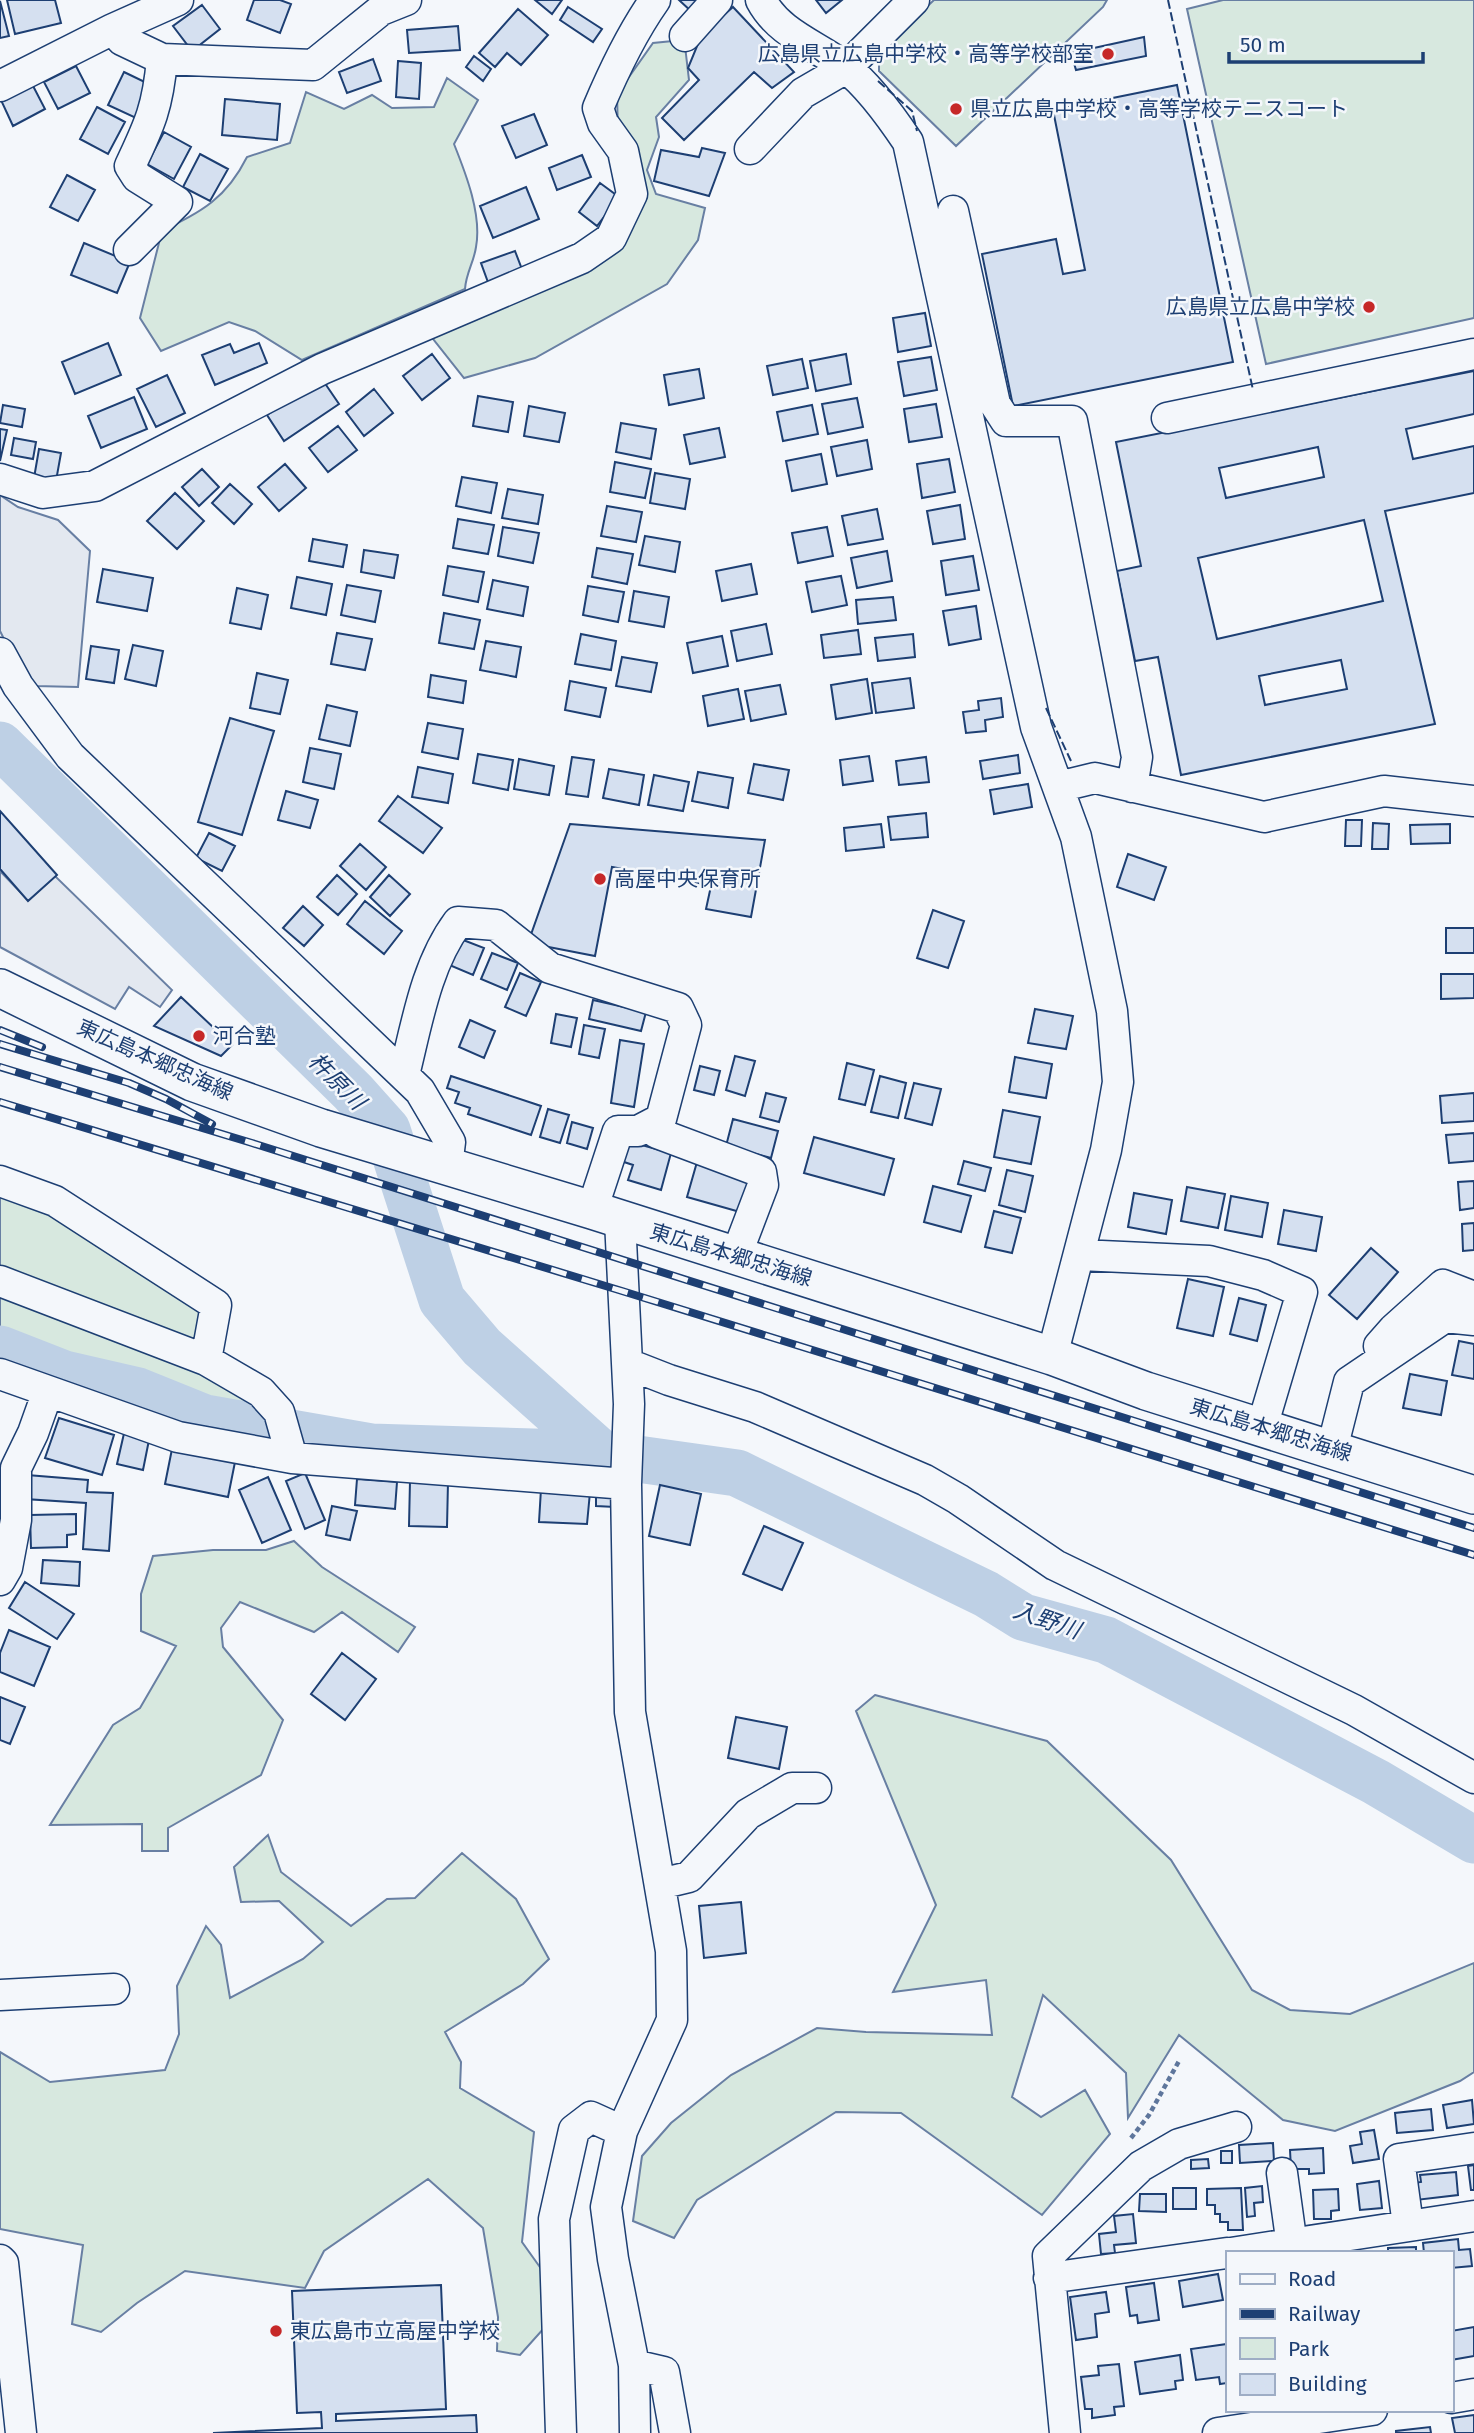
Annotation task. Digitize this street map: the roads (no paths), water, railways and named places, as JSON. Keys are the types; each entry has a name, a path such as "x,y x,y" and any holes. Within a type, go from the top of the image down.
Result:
{"main road":[{"name":"東広島本郷忠海線","path":"0,988 192,1082 321,1128 1052,1356 1146,1391 1474,1495"}],"street":[{"path":"0,86 113,29 178,0"},
{"path":"113,29 122,40 162,59 313,65 381,10 406,0"},
{"path":"0,479 43,493 95,486 322,369 582,258 611,238 632,194 623,151 603,123 598,108 615,66 634,30 655,0"},
{"path":"685,36 717,0"},
{"path":"761,0 768,12 797,38 846,68 890,115 908,142 1036,727 1076,837 1112,1011 1118,1082 1106,1150 1052,1356"},
{"path":"750,149 803,93 846,68 914,0"},
{"path":"129,250 177,202 137,177 130,166 151,122 159,93 162,59"},
{"path":"953,211 995,404 1006,421 1072,421 1136,757 1132,787"},
{"path":"1167,418 1474,354"},
{"path":"0,653 18,686 70,756 420,1091 450,1142 447,1166"},
{"path":"1058,787 1095,778 1264,817 1384,791 1474,801"},
{"path":"404,1075 424,994 447,937 458,922 496,925 550,968 678,1008 686,1025 661,1119 638,1131 618,1130 606,1215 628,1364 626,1484 630,1712 671,1951 672,2020 622,2131 606,2207 613,2259 634,2365 635,2433"},
{"path":"650,1125 657,1133 761,1172 763,1185 736,1256"},
{"path":"0,1181 55,1201 216,1305 206,1360"},
{"path":"1080,1255 1209,1261 1263,1275 1302,1292 1262,1427"},
{"path":"0,1281 206,1360 261,1392 279,1412 290,1454"},
{"path":"1332,1449 1349,1382 1398,1337 1443,1285 1474,1297"},
{"path":"1398,1337 1445,1317 1474,1320"},
{"path":"628,1364 755,1408 925,1480 958,1499 1055,1565 1354,1710 1474,1778"},
{"path":"0,1374 178,1437 290,1454 626,1484"},
{"path":"0,1580 7,1568 16,1520 16,1468 33,1433 48,1391"},
{"path":"660,1884 689,1877 748,1814 792,1788 816,1788"},
{"path":"0,1995 114,1989"},
{"path":"561,2433 554,2219 574,2130 591,2117 622,2131"},
{"path":"1065,2433 1048,2256 1141,2166 1179,2144 1236,2127"},
{"path":"1408,2225 1399,2159 1474,2148"},
{"path":"1282,2173 1293,2248"},
{"path":"1255,2251 1293,2248 1408,2225 1474,2216"},
{"path":"1049,2278 1226,2253"},
{"path":"0,2260 4,2263 21,2433"},
{"path":"634,2365 664,2372 675,2433"},
{"path":"1453,2398 1474,2395"},
{"path":"1218,2433 1322,2420 1362,2412"}],"waterway":[{"name":"杵原川","path":"0,745 353,1092 387,1130 442,1300 482,1347 602,1454"},
{"name":"入野川","path":"0,1349 64,1374 138,1391 205,1418 371,1447 602,1454 737,1473 986,1594 1023,1617 1106,1640 1376,1782 1474,1840"}],"railway":[{"path":"0,1030 42,1047"},
{"path":"0,1044 129,1083 212,1124"},
{"path":"0,1067 252,1143 1474,1528"},
{"path":"0,1102 1474,1555"}],"place":[{"name":"広島県立広島中学校・高等学校部室","path":"1108,54"},
{"name":"県立広島中学校・高等学校テニスコート","path":"956,109"},
{"name":"広島県立広島中学校","path":"1369,307"},
{"name":"高屋中央保育所","path":"600,879"},
{"name":"河合塾","path":"199,1036"},
{"name":"東広島市立高屋中学校","path":"276,2331"}]}
